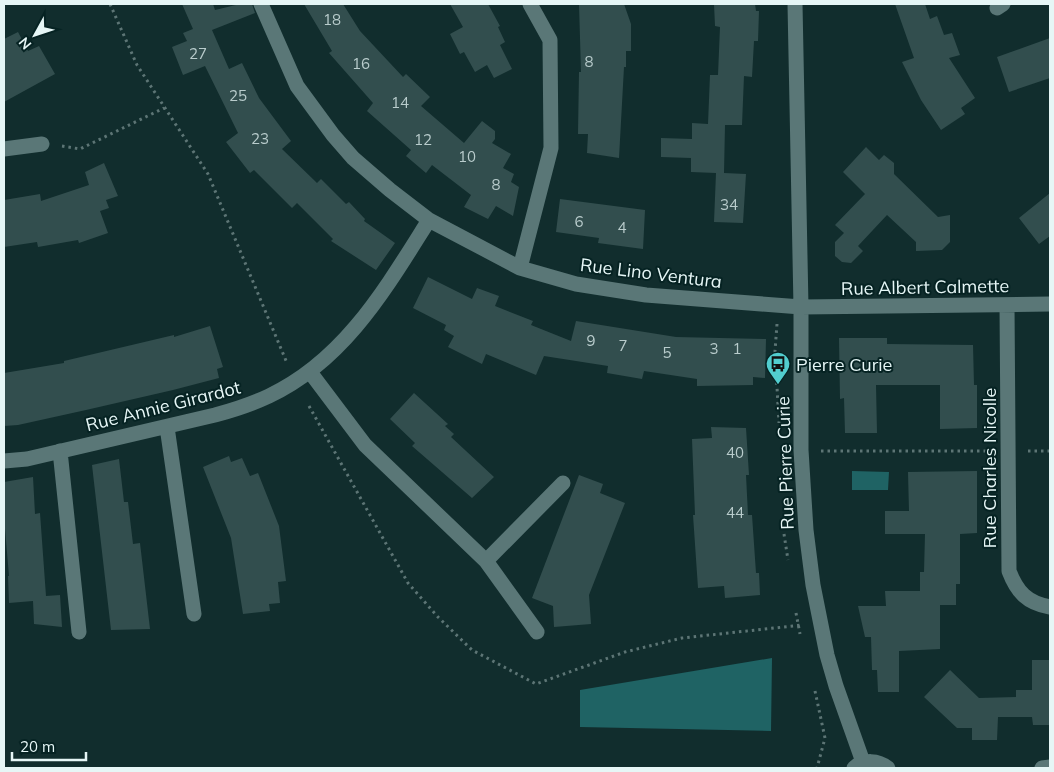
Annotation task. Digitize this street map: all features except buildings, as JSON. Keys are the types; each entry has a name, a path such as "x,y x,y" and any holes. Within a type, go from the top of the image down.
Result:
{"street":[{"name":"Rue Lino Ventura","path":"261,4 298,86 333,135 353,158 382,184 429,220 520,268 576,284 646,295 801,307"},
{"path":"520,268 551,148 550,40 530,4"},
{"name":"Rue Pierre Curie","path":"795,4 801,307 801,450 806,530 820,623 858,765"},
{"path":"4,149 42,144"},
{"name":"Rue Annie Girardot","path":"4,461 27,459 167,428 245,406 269,396 310,372 346,339 368,313 429,220"},
{"name":"Rue Albert Calmette","path":"801,307 1050,304"},
{"name":"Rue Charles Nicolle","path":"1007,305 1009,571 1014,586 1025,597 1039,605 1050,607"},
{"path":"310,372 365,445 486,560 537,632"},
{"path":"167,428 194,614"},
{"path":"60,451 79,632"},
{"path":"486,560 563,483"},
{"path":"858,765 877,762 888,768"},
{"path":"1042,768 1050,767"}],"path":[{"path":"110,4 137,65 208,174 295,381 408,583 438,617 472,650 536,684 625,652 682,638 820,623"},
{"path":"42,144 80,149 164,108"},
{"path":"801,450 1050,451"}],"water":[{"path":"852,471 889,472 888,490 852,490"},
{"path":"772,658 771,731 580,727 580,690"}],"place":[{"name":"Pierre Curie","path":"778,385"}]}
